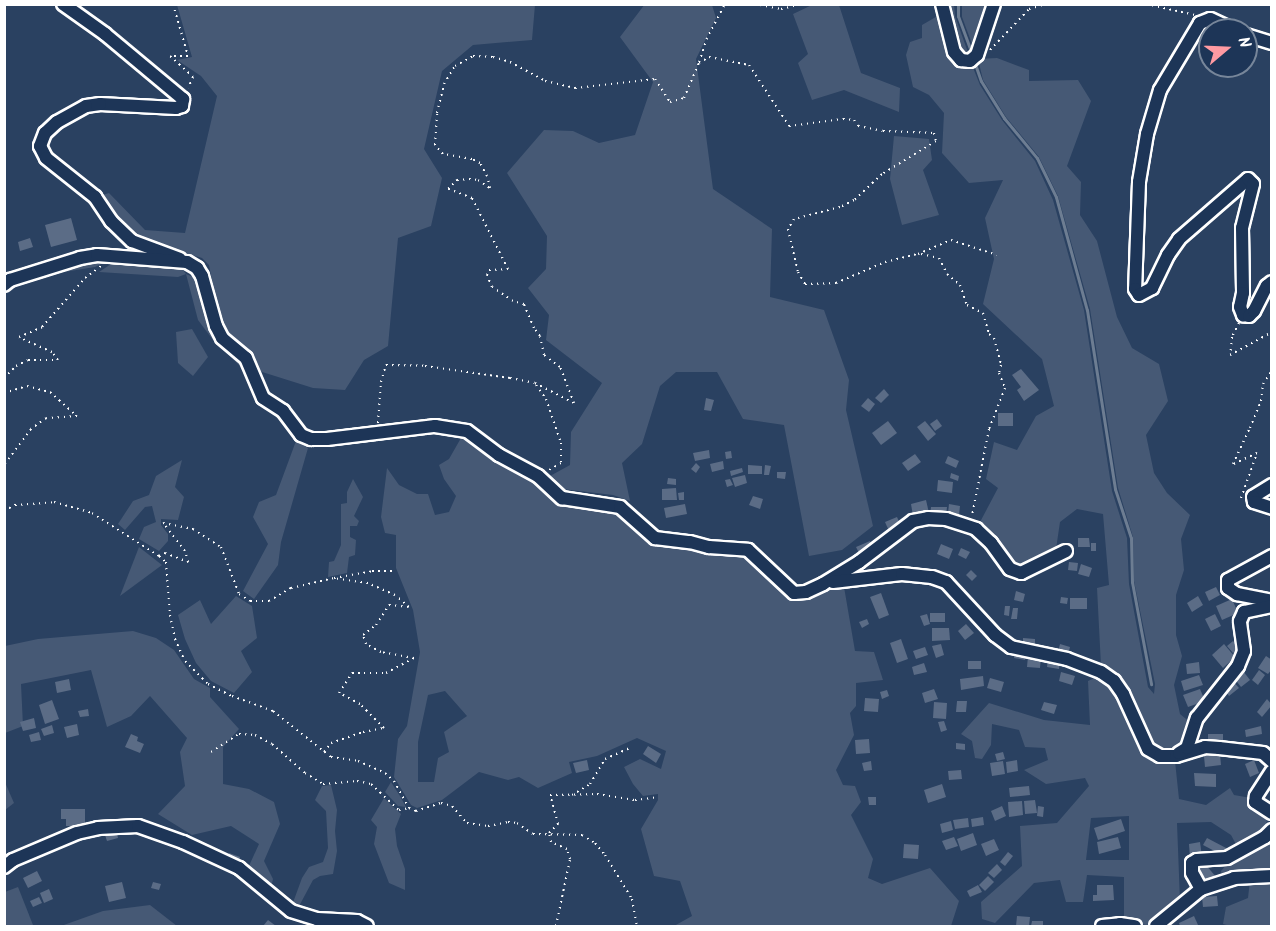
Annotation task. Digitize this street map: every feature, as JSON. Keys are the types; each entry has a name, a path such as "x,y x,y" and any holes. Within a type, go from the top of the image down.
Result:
{"street":[{"path":"63,4 105,34 183,99 182,106 176,108 100,104 87,106 57,122 45,133 40,146 46,158 95,197 111,221 132,241 167,252 197,268 202,276 216,326 222,338 246,358 264,398 283,411 301,435 311,439 327,439 435,426 467,431 499,455 538,476 562,498 620,507 655,538 690,542 709,547 748,550 794,593 806,592 823,584 859,562 913,521 946,519 969,526 991,543 1010,570 1021,573 1066,551"},
{"path":"942,4 954,52 961,60 970,61 977,55 994,4"},
{"path":"1198,26 1160,90 1147,134 1139,182 1135,289 1139,295 1152,288 1168,255 1179,239 1248,179 1253,184 1242,228 1243,293 1240,306 1243,315 1249,316 1254,311 1267,286 1272,282"},
{"path":"4,285 10,280 73,259 97,255 187,262"},
{"path":"1272,485 1253,497 1254,502 1272,508"},
{"path":"1272,556 1228,580 1228,588 1236,594 1272,601"},
{"path":"823,584 902,574 932,577 946,582 995,635 1011,647 1067,658 1101,672 1114,681 1127,701 1148,749 1160,756 1176,756 1204,747 1263,753 1272,761"},
{"path":"1176,756 1187,748 1197,718 1238,666 1244,651 1240,621 1244,612 1272,606"},
{"path":"1272,771 1256,796 1256,802 1272,813"},
{"path":"4,867 13,860 77,833 98,828 138,826 183,842 239,868 291,911 317,920 357,921 367,927"},
{"path":"1201,889 1192,873 1192,863 1206,858 1227,858 1265,837 1272,830"},
{"path":"1156,927 1201,889 1234,878 1272,876"},
{"path":"1102,927 1120,924 1135,927"}],"path":[{"path":"173,4 188,56 170,56 193,78 183,99"},
{"path":"377,432 381,382 386,365 488,374 534,383 574,403 560,367 544,355 540,336 524,304 513,301 492,286 487,275 489,270 508,269 472,198 448,189 458,180 469,179 478,180 490,188 480,163 472,159 443,154 435,145 437,112 444,84 455,66 473,56 493,57 510,62 545,81 575,88 656,79 670,102 684,98 707,38 724,6 728,4"},
{"path":"754,4 781,9 801,4"},
{"path":"977,55 991,49 1029,9 1046,4"},
{"path":"1146,4 1190,13 1201,18"},
{"path":"699,63 710,57 749,65 789,126 843,119 854,120 858,126 883,131 934,133 936,141 882,174 854,200 840,207 794,219 788,229 798,272 805,284 836,283 885,262 918,254 951,240 997,255"},
{"path":"918,254 939,258 947,274 960,285 967,305 983,313 1001,364 999,373 1005,388 989,429 969,526"},
{"path":"4,378 16,366 28,360 58,360 52,352 19,337 42,327 85,278 113,258"},
{"path":"1243,315 1232,337 1230,355 1272,332"},
{"path":"1254,502 1246,503 1240,497 1257,453 1233,464 1261,401 1263,384 1272,370"},
{"path":"534,383 546,399 561,443 561,463 538,476"},
{"path":"4,393 27,386 50,392 77,416 46,418 31,429 4,465"},
{"path":"4,511 15,505 54,502 92,513 159,556 166,562 170,615 175,639 185,661 208,684 232,696 273,711 305,734 331,757 358,761 385,773 394,781 409,808"},
{"path":"159,556 165,553 188,562 185,551 164,523 193,529 221,547 240,594 250,601 269,601 291,588 334,578 372,571 396,571"},
{"path":"324,752 331,743 384,728 360,704 339,693 352,673 386,673 414,658 381,652 366,644 363,635 376,625 388,605 408,607 395,595 368,583 334,578"},
{"path":"211,752 239,734 255,735 272,744 305,773 323,784 357,781 370,784 399,810 409,808 416,811 441,803 452,806 467,823 488,826 508,822 517,823 533,834 582,835 595,843 632,899 637,927"},
{"path":"570,796 590,784 605,759 630,748"},
{"path":"549,833 558,824 550,795 597,795 635,800 659,797"},
{"path":"549,833 551,842 567,849 570,859 556,927"}],"shaded area":[{"path":"645,4 712,5 716,18 696,59 713,189 772,229 770,297 824,310 849,380 846,410 873,526 842,550 809,556 784,425 743,419 717,372 676,372 660,386 642,444 622,463 630,501 613,495 562,489 550,476 570,465 571,432 602,383 546,340 549,315 528,288 546,269 547,236 507,173 544,130 573,131 599,143 635,135 653,82 620,37"},
{"path":"177,5 535,5 532,40 473,45 442,71 424,149 442,178 431,226 398,238 388,346 364,360 345,390 313,388 259,371 248,351 228,335 219,318 209,265 202,258 136,238 115,219 99,196 109,193 145,230 185,233 217,96 201,76 177,60 192,57"},
{"path":"812,5 839,5 861,73 900,88 899,112 844,90 812,100 798,63 808,54 793,14"},
{"path":"947,5 954,5 955,16 970,58 962,57 956,49"},
{"path":"962,5 984,5 985,14 975,52 962,17"},
{"path":"941,14 945,36 972,65 980,85 1002,120 1035,161 1053,200 1084,310 1112,491 1127,538 1129,584 1148,687 1154,694 1155,684 1134,581 1133,537 1118,488 1090,309 1058,196 1039,157 1006,117 983,80 978,59 997,58 1029,70 1029,81 1078,80 1091,101 1067,166 1081,182 1080,215 1097,241 1117,317 1132,348 1159,364 1168,401 1146,435 1154,473 1167,493 1190,515 1181,539 1184,570 1176,595 1176,635 1182,656 1174,685 1180,714 1191,723 1184,745 1169,753 1150,747 1101,666 1097,588 1109,585 1103,514 1077,509 1060,522 1056,549 1020,569 1012,564 979,524 998,488 986,479 994,442 1017,450 1036,416 1054,406 1042,359 983,304 994,259 985,218 1003,180 969,183 942,153 944,113 929,95 913,87 906,55 910,42 922,38 922,25"},
{"path":"894,136 929,139 932,160 923,170 939,215 902,225 890,179"},
{"path":"88,259 105,262 95,267 39,276"},
{"path":"111,264 181,267 186,274 178,277 99,272"},
{"path":"186,274 198,279 207,308 283,415 278,415 261,401 239,365 213,340 198,320"},
{"path":"192,329 208,357 193,376 178,363 176,332"},
{"path":"453,430 469,435 537,479 549,491 619,511 656,541 748,552 783,589 844,587 855,651 874,652 883,680 856,683 856,706 850,713 854,735 836,770 843,785 855,786 861,802 851,815 873,859 868,878 882,884 930,868 959,901 951,926 674,926 692,916 680,881 654,876 641,829 658,800 658,794 643,796 624,767 640,759 661,769 666,751 637,738 597,756 569,762 572,773 538,788 519,777 508,780 479,772 442,800 417,808 411,805 394,777 398,739 407,726 420,652 413,610 396,568 396,535 385,533 381,517 387,468 399,485 417,494 428,494 435,515 449,512 456,496 444,479 439,465 449,459 461,438","holes":["445,691 467,716 444,732 449,752 438,758 434,782 418,782 418,742 428,695"]},
{"path":"296,441 308,448 281,542 278,565 254,599 243,591 268,544 253,517 259,502 276,495"},
{"path":"182,460 175,487 184,497 178,520 161,519 161,525 168,534 168,541 159,551 139,539 144,527 156,522 152,506 145,507 125,530 118,524 133,501 149,495 156,476"},
{"path":"353,479 363,497 354,516 359,521 357,526 350,526 350,537 356,540 355,555 349,557 347,573 328,577 329,562 334,561 341,545 341,504 347,503 347,492"},
{"path":"139,547 162,565 120,596"},
{"path":"236,596 252,606 257,638 241,651 252,672 234,693 211,681 196,663 185,639 178,615 200,600 211,624"},
{"path":"133,631 156,638 174,650 194,679 210,688 210,697 239,729 223,747 223,784 249,789 274,802 280,824 264,861 273,879 271,888 248,868 259,844 231,826 192,835 158,814 185,786 180,752 187,738 150,696 131,716 107,727 91,670 21,684 23,726 5,733 5,646 38,639"},
{"path":"1101,675 1113,684 1146,751 1175,761 1179,799 1206,805 1230,788 1234,795 1251,798 1267,821 1264,828 1238,848 1231,835 1211,822 1177,823 1180,901 1156,923 1147,925 1124,922 1124,877 1087,875 1083,902 1066,902 1060,880 1034,883 995,923 982,919 981,902 1022,866 1020,826 1057,823 1089,786 1085,778 1046,784 1024,770 1048,760 1045,748 1025,747 1019,730 992,724 991,745 982,759 975,758 972,741 961,734 989,703 1044,720 1090,725 1088,681","holes":["1129,816 1129,860 1086,860 1091,818"]},
{"path":"4,780 14,803 5,810 4,810"},
{"path":"391,782 406,807 398,806 385,792"},
{"path":"331,785 337,810 335,831 337,851 333,874 320,876 313,880 297,910 291,908 302,878 309,867 323,862 328,848 326,811 315,800 322,786"},
{"path":"384,798 401,814 395,829 397,846 405,869 405,890 389,883 374,844 377,827 371,820"},
{"path":"1271,837 1271,873 1223,879 1221,871 1229,862"},
{"path":"1271,879 1271,926 1223,924 1226,907 1248,898 1250,880"},
{"path":"18,887 33,926 5,926 5,892"},
{"path":"150,905 177,926 61,926 103,911"}],"building":[{"path":"71,218 77,240 51,247 45,225"},
{"path":"30,238 33,247 20,251 18,242"},
{"path":"1021,369 1039,390 1024,401 1017,390 1021,387 1012,375"},
{"path":"884,389 889,395 881,403 875,398"},
{"path":"706,398 714,400 711,411 704,410"},
{"path":"868,398 875,404 869,412 861,406"},
{"path":"998,413 1013,413 1013,426 998,426"},
{"path":"937,419 942,426 935,431 930,424"},
{"path":"888,421 897,433 881,445 872,433"},
{"path":"925,421 936,434 928,441 917,427"},
{"path":"709,450 710,458 695,461 693,453"},
{"path":"731,451 732,458 726,459 725,452"},
{"path":"915,454 921,462 908,471 902,463"},
{"path":"948,456 959,461 956,468 945,463"},
{"path":"723,461 724,469 712,472 710,464"},
{"path":"696,463 700,467 696,473 691,469"},
{"path":"748,465 762,466 762,474 748,474"},
{"path":"765,465 771,466 769,475 764,475"},
{"path":"742,468 743,472 731,476 730,471"},
{"path":"777,472 786,472 785,479 777,478"},
{"path":"951,473 959,476 958,481 950,478"},
{"path":"745,475 747,483 735,487 732,478"},
{"path":"668,478 676,479 676,485 667,484"},
{"path":"730,479 733,485 727,487 725,480"},
{"path":"938,480 953,482 952,493 937,491"},
{"path":"676,488 677,500 662,500 662,489"},
{"path":"684,492 684,500 679,500 678,493"},
{"path":"753,496 763,499 760,509 749,505"},
{"path":"926,500 929,513 913,516 911,504"},
{"path":"685,504 687,514 666,518 664,508"},
{"path":"949,504 960,506 959,515 948,513"},
{"path":"931,507 947,507 946,516 930,516"},
{"path":"897,517 901,526 889,531 885,522"},
{"path":"1078,538 1089,538 1090,547 1078,547"},
{"path":"870,541 873,549 860,555 856,547"},
{"path":"1091,543 1096,543 1096,551 1091,551"},
{"path":"941,544 953,549 949,559 937,554"},
{"path":"961,548 970,552 966,559 958,555"},
{"path":"1069,562 1078,563 1077,571 1068,570"},
{"path":"1081,564 1092,568 1089,577 1078,574"},
{"path":"971,570 977,576 972,581 966,575"},
{"path":"1216,587 1220,595 1209,601 1205,592"},
{"path":"1016,591 1025,594 1023,602 1014,600"},
{"path":"881,593 889,615 879,619 870,597"},
{"path":"1198,596 1203,605 1192,612 1187,603"},
{"path":"1061,597 1068,598 1067,604 1060,603"},
{"path":"1070,598 1087,598 1087,609 1070,609"},
{"path":"1232,599 1238,613 1222,620 1216,606"},
{"path":"1005,606 1010,606 1009,616 1004,615"},
{"path":"1013,608 1018,608 1017,619 1011,619"},
{"path":"930,613 945,613 945,622 930,622"},
{"path":"927,614 930,624 924,626 920,616"},
{"path":"1215,614 1221,626 1211,631 1205,619"},
{"path":"867,619 869,624 862,628 859,622"},
{"path":"966,624 974,633 965,640 958,631"},
{"path":"932,628 949,628 950,640 932,641"},
{"path":"1023,638 1035,639 1035,648 1023,647"},
{"path":"901,639 908,659 897,663 890,643"},
{"path":"1233,641 1239,648 1233,653 1227,646"},
{"path":"941,644 944,655 936,658 932,646"},
{"path":"1060,644 1070,647 1068,655 1058,652"},
{"path":"1224,644 1235,657 1223,668 1212,655"},
{"path":"925,647 928,655 916,659 913,651"},
{"path":"1015,652 1026,654 1025,660 1014,658"},
{"path":"1028,656 1041,657 1040,668 1027,667"},
{"path":"1266,656 1272,660 1272,669 1268,674 1258,668"},
{"path":"1048,658 1060,660 1059,669 1047,667"},
{"path":"968,661 981,661 981,669 968,669"},
{"path":"1199,662 1200,673 1187,674 1186,664"},
{"path":"924,663 927,672 914,675 912,667"},
{"path":"1259,670 1265,675 1258,685 1252,680"},
{"path":"1243,671 1250,680 1241,687 1234,678"},
{"path":"1061,672 1075,676 1072,685 1059,681"},
{"path":"1199,675 1203,685 1184,691 1181,681"},
{"path":"983,676 984,686 961,690 960,679"},
{"path":"990,678 1004,682 1001,692 987,688"},
{"path":"69,679 71,690 57,693 55,682"},
{"path":"1232,680 1239,688 1229,696 1224,689"},
{"path":"934,689 938,699 925,703 922,693"},
{"path":"1200,689 1205,701 1188,707 1183,695"},
{"path":"887,690 889,696 882,699 880,692"},
{"path":"865,698 879,699 878,712 864,711"},
{"path":"1267,699 1272,705 1262,717 1257,712"},
{"path":"52,700 59,719 45,724 39,705"},
{"path":"957,701 967,701 966,712 956,712"},
{"path":"934,702 947,703 946,719 933,718"},
{"path":"1044,702 1057,705 1054,714 1041,710"},
{"path":"88,709 89,716 80,717 78,711"},
{"path":"34,718 36,728 23,731 20,722"},
{"path":"944,721 947,730 941,732 938,722"},
{"path":"77,724 79,735 67,738 64,727"},
{"path":"52,725 54,733 44,736 41,729"},
{"path":"1261,726 1262,734 1246,737 1245,730"},
{"path":"39,732 41,740 31,742 29,735"},
{"path":"131,734 138,737 137,741 144,744 140,753 125,747"},
{"path":"1208,734 1223,734 1223,742 1208,742"},
{"path":"869,739 870,753 856,754 855,740"},
{"path":"956,743 965,744 965,750 956,749"},
{"path":"648,746 661,754 656,763 643,754"},
{"path":"1003,752 1005,759 997,761 995,754"},
{"path":"1220,754 1221,765 1205,767 1204,756"},
{"path":"587,760 589,770 576,773 573,763"},
{"path":"1017,760 1018,771 1007,773 1006,762"},
{"path":"1254,760 1259,773 1250,777 1245,764"},
{"path":"871,761 872,770 864,771 862,763"},
{"path":"1003,761 1005,774 992,776 990,763"},
{"path":"961,770 962,779 949,780 948,771"},
{"path":"1194,773 1216,774 1216,787 1195,786"},
{"path":"942,784 946,797 928,803 924,790"},
{"path":"1029,786 1030,795 1010,797 1009,788"},
{"path":"868,797 876,797 876,805 869,805"},
{"path":"1035,800 1037,813 1025,814 1024,801"},
{"path":"1022,801 1023,815 1009,817 1008,802"},
{"path":"1002,806 1006,816 995,821 991,811"},
{"path":"1038,806 1044,807 1043,817 1037,816"},
{"path":"61,809 85,809 85,826 66,826 66,819 61,819"},
{"path":"983,817 984,825 972,827 971,819"},
{"path":"968,818 969,827 955,829 953,820"},
{"path":"1121,819 1125,831 1098,840 1094,828"},
{"path":"951,821 953,830 942,833 940,824"},
{"path":"116,829 118,838 107,841 104,832"},
{"path":"973,833 977,845 961,851 957,839"},
{"path":"954,837 958,846 946,850 942,841"},
{"path":"1118,837 1121,848 1099,854 1097,842"},
{"path":"1207,838 1228,849 1224,856 1203,845"},
{"path":"994,839 999,850 986,856 981,844"},
{"path":"1200,842 1202,857 1190,858 1189,844"},
{"path":"904,844 919,845 918,859 903,858"},
{"path":"1008,852 1013,856 1005,866 1000,862"},
{"path":"229,853 240,857 238,864 227,860"},
{"path":"997,864 1002,870 994,878 988,873"},
{"path":"1205,864 1217,878 1210,884 1198,870"},
{"path":"37,871 42,881 28,888 23,878"},
{"path":"988,876 994,882 985,891 979,885"},
{"path":"122,882 126,898 109,902 105,886"},
{"path":"153,882 161,884 159,890 151,888"},
{"path":"978,885 982,892 970,897 967,891"},
{"path":"1097,885 1113,885 1114,900 1093,901 1093,895 1097,895"},
{"path":"49,889 53,899 44,903 40,893"},
{"path":"1217,896 1218,906 1203,907 1202,897"},
{"path":"39,897 42,903 33,907 30,901"},
{"path":"1017,916 1030,917 1029,926 1016,926"},
{"path":"1194,916 1198,925 1180,926 1179,923"},
{"path":"268,920 276,926 263,926"},
{"path":"1032,921 1043,921 1043,926 1031,926"}],"waterway":[{"path":"958,4 958,16 972,54"},
{"path":"974,61 981,81 1004,118 1037,158 1056,197 1087,310 1115,489 1131,538 1132,582 1151,684"}]}
